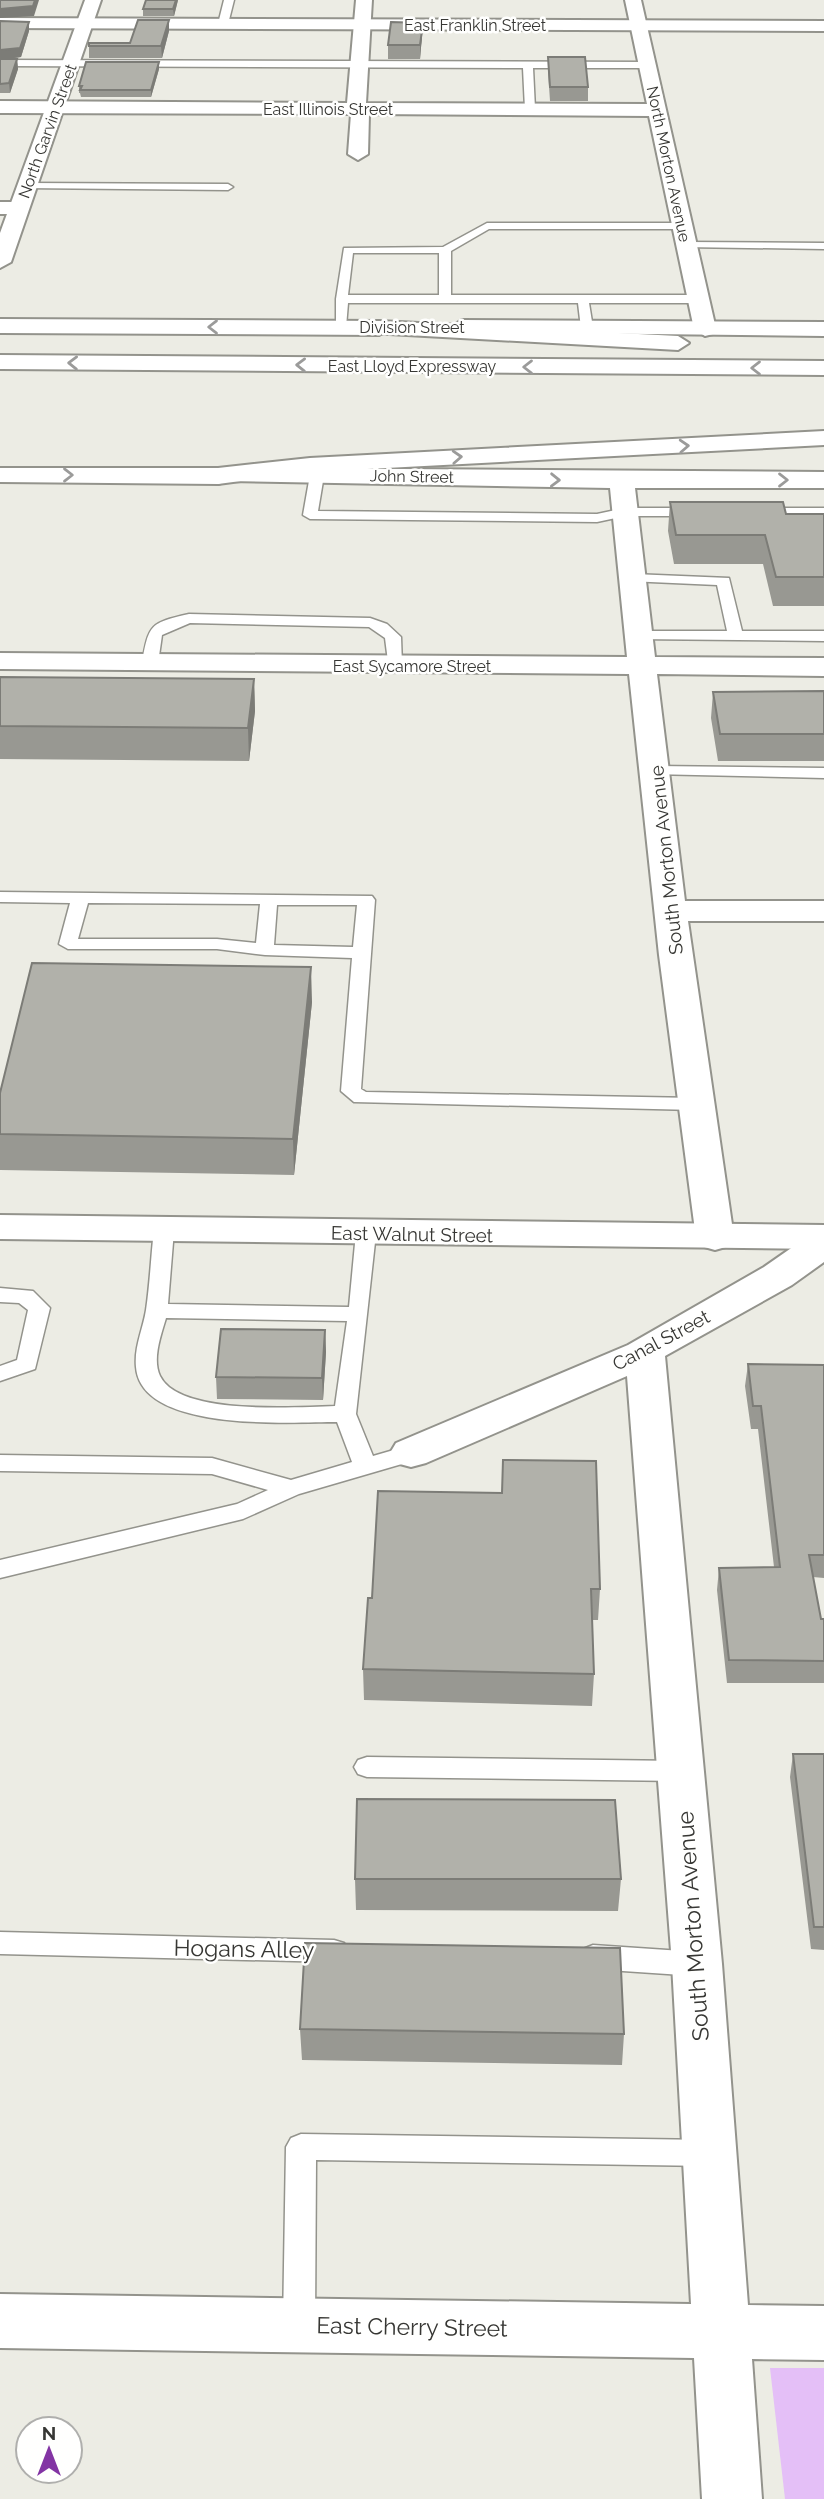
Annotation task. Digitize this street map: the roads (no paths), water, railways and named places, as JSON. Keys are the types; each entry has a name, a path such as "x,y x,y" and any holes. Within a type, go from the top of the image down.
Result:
{"main road":[{"name":"North Garvin Street","path":"0,262 10,208 27,186 93,0"},
{"path":"358,155 360,111 356,108 364,0"},
{"name":"North Morton Avenue","path":"633,0 656,110 669,152 705,329"},
{"name":"East Franklin Street","path":"0,23 824,26"},
{"name":"East Illinois Street","path":"0,107 656,110"},
{"name":"Division Street","path":"0,326 824,330"},
{"path":"379,328 824,347"},
{"name":"East Lloyd Expressway","path":"0,362 824,368"},
{"path":"218,476 310,465 824,438"},
{"name":"John Street","path":"0,475 317,475 624,497 824,480"},
{"name":"South Morton Avenue","path":"624,497 670,911 715,1238"},
{"name":"East Sycamore Street","path":"0,661 643,668 824,667"},
{"path":"670,911 824,911"},
{"name":"East Walnut Street","path":"0,1227 715,1238 824,1237"},
{"name":"Canal Street","path":"411,1452 645,1353 645,1350 778,1276 824,1244"},
{"name":"South Morton Avenue","path":"645,1353 697,1964 719,2334 732,2499"},
{"name":"East Cherry Street","path":"0,2321 719,2334 824,2333"}],"lane":[{"path":"223,24 229,0"},
{"path":"0,62 648,65"},
{"path":"528,64 530,109"},
{"path":"27,186 228,187"},
{"path":"340,327 348,250 445,250 487,226 824,246"},
{"path":"445,250 445,299"},
{"path":"342,299 699,299"},
{"path":"583,299 587,328"},
{"path":"317,475 310,515 597,518 624,497 718,512"},
{"path":"744,512 824,512"},
{"path":"633,578 724,581 735,636"},
{"path":"150,663 155,633 164,626 190,618 370,623 382,627 393,637 394,666"},
{"path":"639,636 824,636"},
{"path":"656,771 824,773"},
{"path":"0,897 366,900 351,1091 361,1098 695,1104"},
{"path":"79,898 68,944 217,944 265,950 362,953"},
{"path":"265,950 269,900"},
{"path":"164,1230 157,1311 148,1353 148,1377 159,1391 206,1412 345,1414"},
{"path":"365,1466 345,1414 359,1314 366,1233"},
{"path":"0,1295 25,1296 39,1308 27,1364 0,1374"},
{"path":"157,1311 359,1314"},
{"path":"0,1569 243,1511 291,1488 411,1452"},
{"path":"0,1463 212,1466 291,1488"},
{"path":"367,1767 681,1772"},
{"name":"Hogans Alley","path":"0,1943 360,1952"},
{"path":"568,1957 697,1964"},
{"path":"299,2325 301,2147 709,2153"}]}
